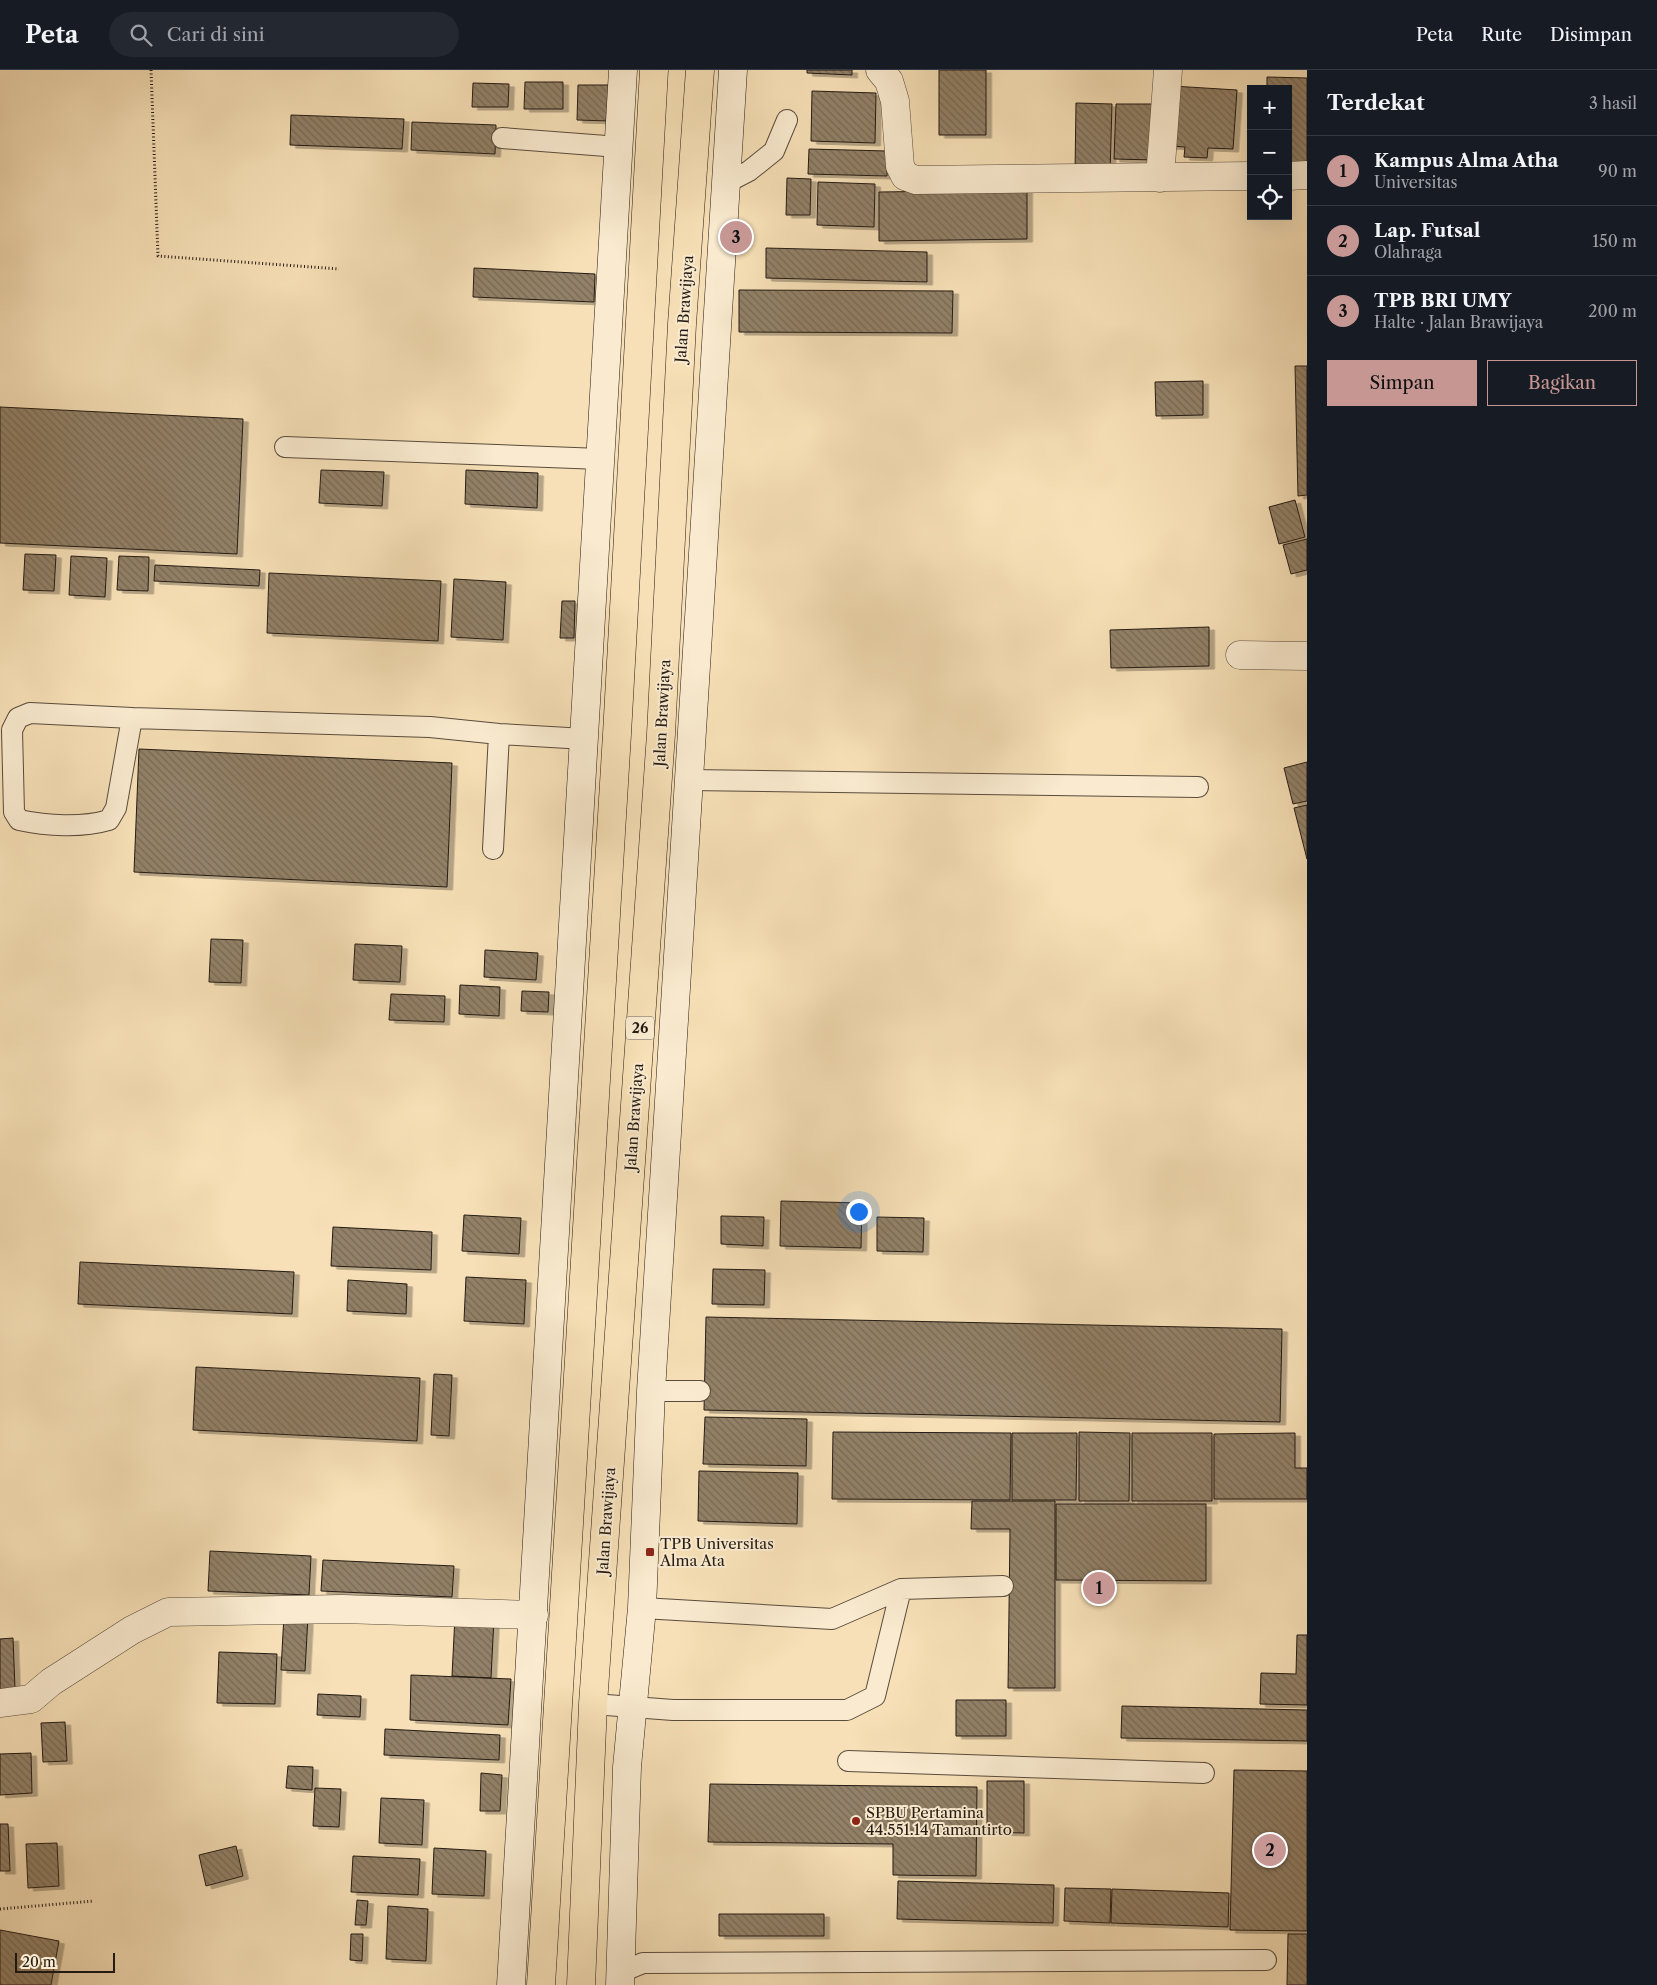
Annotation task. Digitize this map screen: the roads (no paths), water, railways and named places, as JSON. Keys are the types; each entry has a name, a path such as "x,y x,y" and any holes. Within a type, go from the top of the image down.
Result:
{"highway":[{"path":"541,1985 617,734 654,70"},
{"name":"Jalan Brawijaya","path":"581,1985 593,1704 661,734 682,324 700,70"},
{"path":"617,734 661,734"}],"street":[{"path":"511,1985 623,70"},
{"path":"620,1978 627,1767 642,1608 651,1391 733,70"},
{"path":"880,70 888,81 895,101 900,166 905,176 916,180 1247,176"},
{"path":"1160,178 1168,70"},
{"path":"1292,176 1307,175"},
{"path":"1240,654 1307,656"},
{"path":"0,1703 31,1699 50,1682 132,1630 168,1612 342,1609 534,1615"}],"lane":[{"path":"726,183 749,172 774,151 787,120"},
{"path":"502,138 619,147"},
{"path":"285,447 601,459"},
{"path":"132,718 116,808 109,820 94,825 35,824 19,820 14,812 12,730 18,718 30,713 132,718 430,726 499,734 585,739"},
{"path":"493,850 499,734"},
{"path":"689,780 1198,787"},
{"path":"651,1391 700,1391"},
{"path":"642,1608 832,1620 901,1589 1003,1586"},
{"path":"593,1704 673,1710 847,1710 875,1696 901,1589"},
{"path":"848,1761 1204,1773"},
{"path":"620,1978 643,1963 1266,1960"}],"place":[{"name":"TPB BRI UMY","path":"736,237"},
{"name":"TPB Universitas Alma Ata","path":"650,1552"},
{"name":"Kampus Alma Atha","path":"1099,1588"},
{"name":"SPBU Pertamina 44.551.14 Tamantirto","path":"856,1821"},
{"name":"Lap. Futsal","path":"1270,1850"}]}
